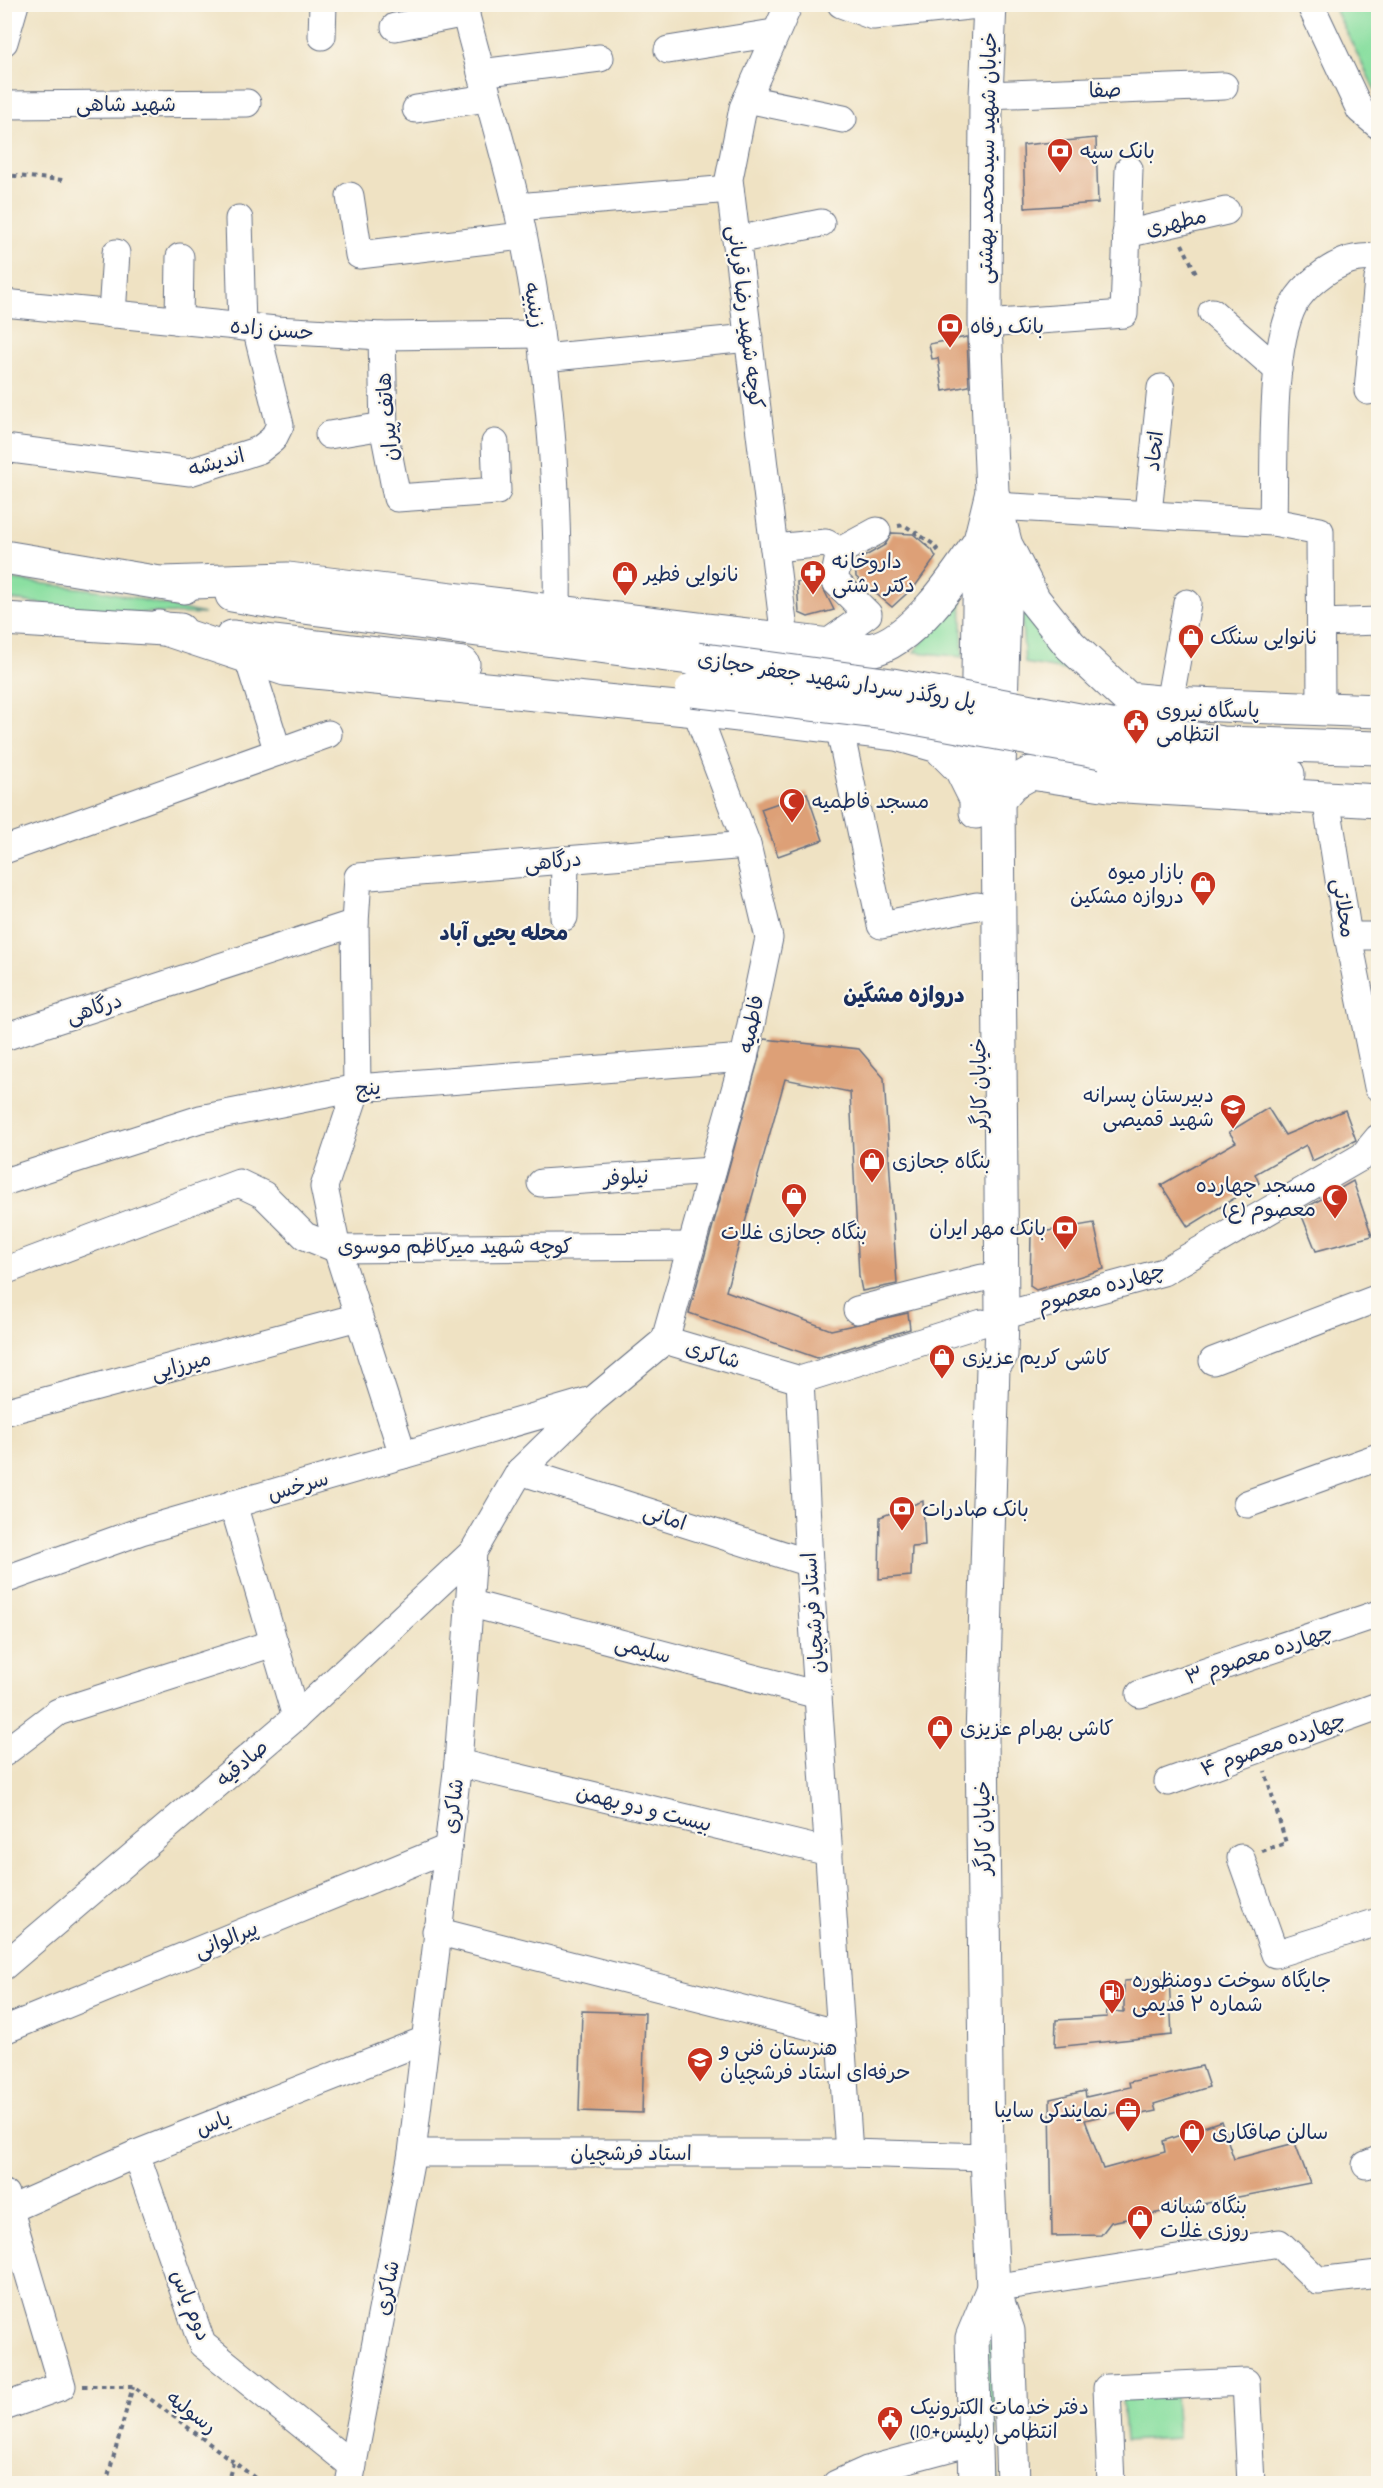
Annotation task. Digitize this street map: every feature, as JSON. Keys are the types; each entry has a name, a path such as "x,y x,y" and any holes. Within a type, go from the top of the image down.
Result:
{"main road":[{"name":"خیابان شهید سیدمحمد بهشتی","path":"987,799 994,499 985,324 986,95 989,4"},
{"path":"4,619 159,627 285,669 697,672 785,639 870,650 885,645 929,608 956,578 993,544 1070,645 1128,699"},
{"path":"4,557 163,583 288,579 557,612 697,672 839,726 896,734 938,746 987,799 1031,773 1109,785 1378,801"},
{"name":"پل روگذر سردار شهید جعفر حجازی","path":"163,583 697,672"},
{"name":"پل روگذر سردار شهید جعفر حجازی","path":"159,627 298,645 892,685 1215,769 1378,778"},
{"path":"1109,785 1096,776 1088,764 1083,749 1084,734 1090,720 1100,709 1113,701 1128,699 1169,703 1378,711"},
{"name":"پل روگذر سردار شهید جعفر حجازی","path":"1106,739 1378,748"},
{"name":"خیابان کارگر","path":"987,799 977,906 982,1278 1001,1355 993,1367 982,1737 987,2157 993,2288"},
{"name":"خیابان کارگر","path":"987,799 992,1320"},
{"path":"976,2484 972,2338 993,2288"},
{"path":"993,2288 1008,2331 1013,2484"}],"street":[{"path":"322,36 323,4"},
{"name":"کوچه شهید رضا قربانی","path":"785,639 729,178 747,99 774,33 789,4"},
{"path":"841,4 873,16 989,4"},
{"path":"1310,4 1360,110 1378,125"},
{"path":"395,27 464,9"},
{"name":"زینبیه","path":"464,9 517,207 542,346 554,449 559,524 557,612"},
{"path":"668,50 774,33"},
{"path":"416,109 484,85 600,58"},
{"name":"صفا","path":"986,95 1224,86"},
{"path":"747,99 843,119"},
{"name":"شهید شاهی","path":"4,105 247,103"},
{"name":"مطهری","path":"985,324 1124,314 1129,169"},
{"path":"517,207 730,189"},
{"path":"350,196 359,255 522,236"},
{"name":"مطهری","path":"1126,234 1226,211"},
{"path":"239,219 249,328"},
{"path":"736,240 821,223"},
{"path":"112,314 116,253"},
{"path":"179,321 180,257"},
{"path":"1273,522 1278,370 1284,330 1294,304 1307,287 1347,260 1378,257"},
{"path":"1368,391 1378,279"},
{"name":"حسن زاده","path":"4,303 249,328 542,346 749,338"},
{"path":"1212,312 1278,370"},
{"name":"اندیشه","path":"4,448 190,472 259,450 273,439 280,425 249,328"},
{"name":"هاتف پیران","path":"382,336 384,426 397,498 497,491 495,443"},
{"name":"اتحاد","path":"1148,513 1161,388"},
{"path":"328,435 384,426"},
{"path":"994,499 1273,522 1320,531 1321,708"},
{"path":"826,644 867,614 834,580 840,551 877,531"},
{"path":"774,548 826,543 840,551"},
{"path":"1169,703 1187,603"},
{"path":"1321,623 1378,621"},
{"path":"248,658 278,752"},
{"name":"فاطمیه","path":"665,1340 744,1058 769,938 747,845 697,672"},
{"path":"839,726 881,925 977,906"},
{"path":"4,850 328,734"},
{"name":"محلاتی","path":"1326,798 1348,936 1378,1087"},
{"name":"درگاهی","path":"4,1037 355,924 358,877 747,845"},
{"path":"564,917 566,860"},
{"path":"355,924 357,1088 324,1187 337,1249 403,1455"},
{"path":"1348,936 1378,936"},
{"name":"ینج","path":"4,1182 200,1119 357,1088 744,1058"},
{"name":"چهارده معصوم","path":"992,1320 1163,1272 1364,1156 1378,1138"},
{"name":"نیلوفر","path":"541,1183 712,1171"},
{"name":"کوچه شهید میرکاظم موسوی","path":"4,1271 239,1183 264,1195 306,1236 337,1249 691,1246"},
{"path":"857,1311 982,1278"},
{"path":"1213,1361 1378,1298"},
{"name":"میرزایی","path":"4,1412 358,1317"},
{"path":"800,1380 992,1320"},
{"name":"شاکری","path":"351,2475 412,2153 436,1931 458,1763 473,1551 520,1471 593,1400 665,1340 800,1380"},
{"name":"استاد فرشچیان","path":"800,1380 809,1563 849,2153"},
{"name":"سرخس","path":"4,1580 141,1532 593,1400"},
{"path":"1247,1504 1378,1456"},
{"name":"امانی","path":"520,1471 809,1563"},
{"path":"233,1504 296,1717"},
{"name":"صادقیه","path":"4,1966 296,1717 473,1551"},
{"name":"سلیمی","path":"468,1603 818,1695"},
{"name":"چهارده معصوم ۳","path":"1140,1694 1378,1614"},
{"path":"4,1753 58,1712 274,1643"},
{"name":"چهارده معصوم ۴","path":"1168,1782 1378,1706"},
{"name":"بیست و دو بهمن","path":"458,1763 829,1852"},
{"name":"پیرالوانی","path":"4,2030 448,1848"},
{"path":"1240,1858 1275,1954 1378,1922"},
{"path":"436,1931 841,2034"},
{"name":"یاس","path":"6,2205 425,2040"},
{"name":"استاد فرشچیان","path":"412,2153 849,2153 987,2157"},
{"name":"دوم یاس","path":"136,2154 202,2344 351,2475"},
{"path":"4,2407 62,2386 6,2205"},
{"path":"993,2288 1279,2243 1318,2281 1378,2274"},
{"path":"1111,2484 1107,2388 1246,2382 1251,2484"},
{"path":"836,2484 867,2470 975,2441"}],"path":[{"path":"4,175 63,180"},
{"path":"1173,223 1196,273"},
{"path":"877,531 904,525 933,544 956,578"},
{"path":"1240,1858 1286,1843 1258,1750"},
{"path":"62,2386 133,2386 106,2484"},
{"name":"رسولیه","path":"133,2386 262,2484"},
{"path":"227,2484 233,2463"}],"green space":[{"path":"1333,5 1378,5 1378,93 1375,90"},
{"path":"5,579 104,591 204,614 102,612 5,599"},
{"path":"961,594 963,657 914,652"},
{"path":"1021,608 1075,672 1025,663"},
{"path":"988,2319 993,2331 997,2483 984,2483"},
{"path":"1175,2394 1178,2438 1125,2441 1122,2397"}],"building":[{"name":"بانک سپه","path":"1096,138 1098,203 1025,208 1023,145"},
{"path":"967,337 969,386 943,391 938,358 932,359 929,344"},
{"path":"892,533 913,534 932,550 936,557 916,585 892,607 856,577 855,562 885,545"},
{"name":"داروخانه دکتر دشتی","path":"819,580 834,610 808,617 799,613 797,582"},
{"name":"مسجد فاطمیه","path":"807,793 823,840 778,856 761,809"},
{"name":"بنگاه جحازی","path":"764,1039 859,1049 884,1078 897,1284 862,1291 859,1276 850,1092 785,1079 726,1291 831,1330 908,1313 910,1329 817,1358 689,1313"},
{"path":"1268,1108 1285,1135 1345,1110 1356,1140 1312,1161 1306,1145 1255,1174 1259,1183 1188,1227 1161,1185 1236,1142 1229,1132"},
{"name":"مسجد چهارده معصوم (ع)","path":"1353,1181 1372,1236 1316,1251 1300,1211"},
{"name":"بانک مهر ایران","path":"1094,1223 1104,1269 1036,1290 1030,1286 1031,1234"},
{"name":"بانک صادرات","path":"923,1501 925,1546 912,1547 911,1576 879,1579 880,1517"},
{"path":"1169,1978 1172,2035 1055,2047 1056,2020 1107,2017 1106,2011 1124,2012 1124,1981"},
{"path":"582,2011 645,2013 642,2113 579,2111"},
{"path":"1202,2066 1209,2087 1154,2104 1156,2111 1137,2115 1135,2108 1085,2120 1103,2169 1165,2152 1163,2141 1221,2121 1234,2159 1295,2143 1310,2183 1111,2222 1101,2235 1052,2236 1050,2099 1085,2091 1086,2097 1130,2087 1129,2082"}],"place":[{"name":"بانک سپه","path":"1060,174"},
{"name":"بانک رفاه","path":"950,349"},
{"name":"داروخانه دکتر دشتی","path":"813,596"},
{"name":"نانوایی فطیر","path":"625,597"},
{"name":"نانوایی سنگک","path":"1191,660"},
{"name":"پاسگاه نیروی انتظامی","path":"1136,745"},
{"name":"مسجد فاطمیه","path":"792,824"},
{"name":"بازار میوه دروازه مشکین","path":"1203,907"},
{"name":"دبیرستان پسرانه شهید قمیصی","path":"1233,1130"},
{"name":"بنگاه جحازی","path":"872,1184"},
{"name":"بنگاه جحازی غلات","path":"794,1219"},
{"name":"مسجد چهارده معصوم (ع)","path":"1335,1220"},
{"name":"بانک مهر ایران","path":"1065,1251"},
{"name":"کاشی کریم عزیزی","path":"942,1380"},
{"name":"بانک صادرات","path":"902,1532"},
{"name":"کاشی بهرام عزیزی","path":"940,1751"},
{"name":"جایگاه سوخت دومنظوره شماره ۲ قدیمی","path":"1112,2015"},
{"name":"هنرستان فنی و حرفه‌ای استاد فرشچیان","path":"700,2083"},
{"name":"نمايندكى سايبا","path":"1128,2133"},
{"name":"سالن صافكارى","path":"1192,2155"},
{"name":"بنگاه شبانه روزی غلات","path":"1140,2241"},
{"name":"دفتر خدمات الکترونیک انتظامی (پلیس+10)","path":"890,2442"}],"district":[{"name":"محله یحیی آباد","path":"504,932"},
{"name":"دروازه مشگین","path":"904,994"}]}
